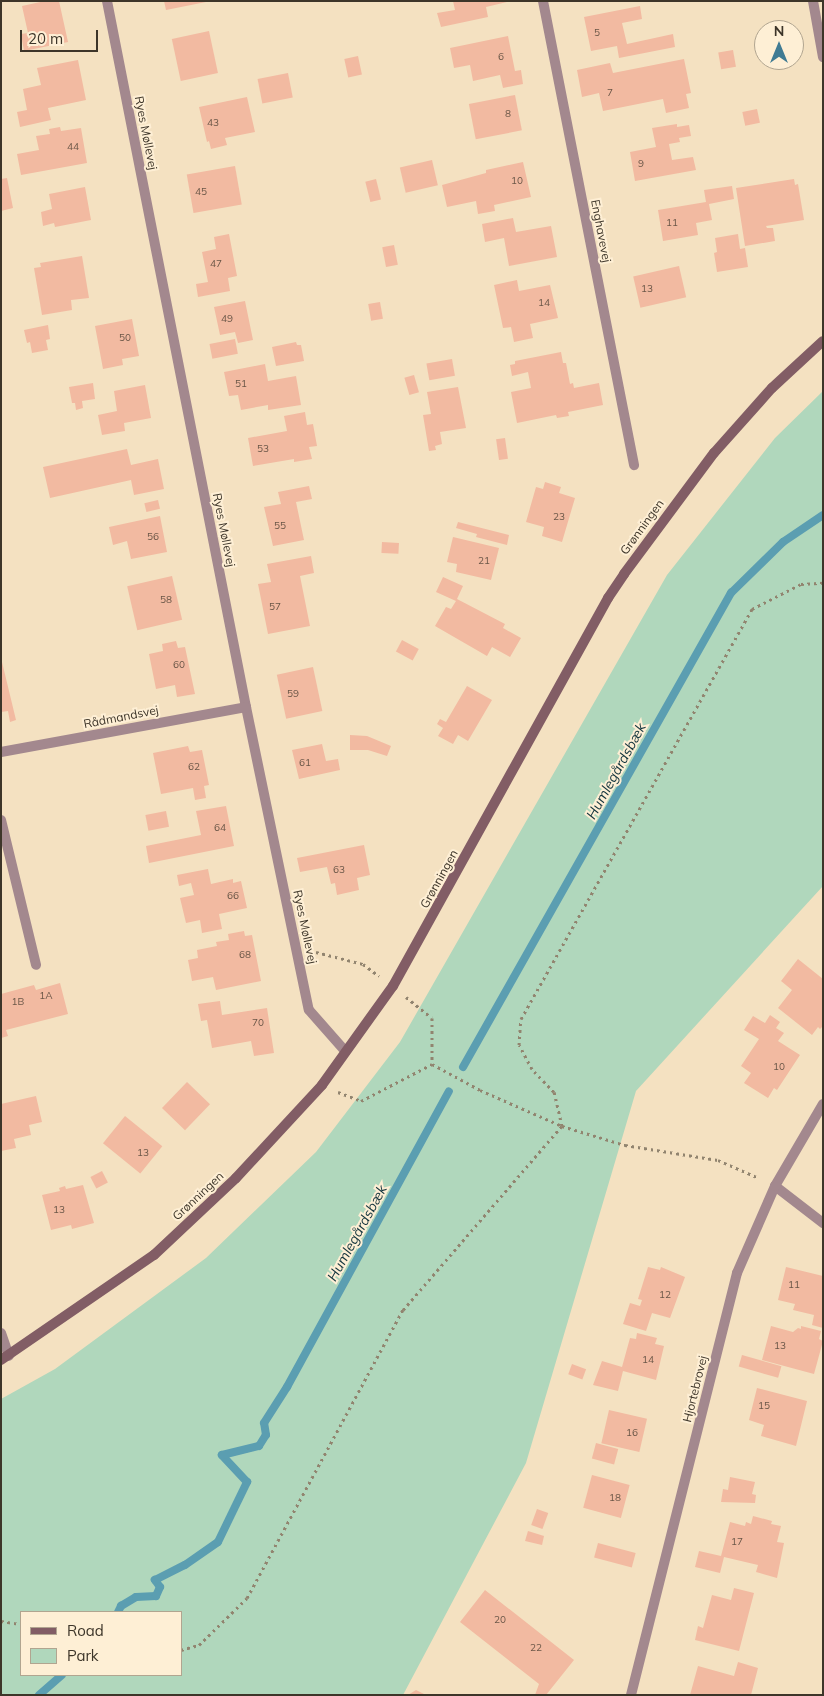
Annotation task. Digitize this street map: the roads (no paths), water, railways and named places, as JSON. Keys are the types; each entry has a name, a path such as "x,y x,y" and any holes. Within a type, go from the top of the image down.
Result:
{"street":[{"name":"Ryes Møllevej","path":"107,1 246,707 309,1010 345,1052"},
{"name":"Enghavevej","path":"544,1 634,464"},
{"path":"813,1 823,57"},
{"name":"Grønningen","path":"5,1358 154,1254 236,1178 322,1085 393,986 608,598 624,574 714,452 772,388 823,341"},
{"name":"Rådmandsvej","path":"1,752 246,707"},
{"path":"1,820 36,965"},
{"name":"Hjortebrovej","path":"631,1695 737,1273 775,1186 823,1104"},
{"path":"775,1186 823,1223"},
{"path":"1,1333 5,1358"}],"waterway":[{"name":"Humlegårdsbæk","path":"463,1067 731,593 783,542 823,515"},
{"path":"118,1611 121,1606 136,1597 156,1596 160,1587 155,1580 185,1565 218,1542 247,1482 222,1455 259,1446 266,1435 264,1423 287,1387 449,1091"},
{"path":"39,1695 61,1676"}]}
